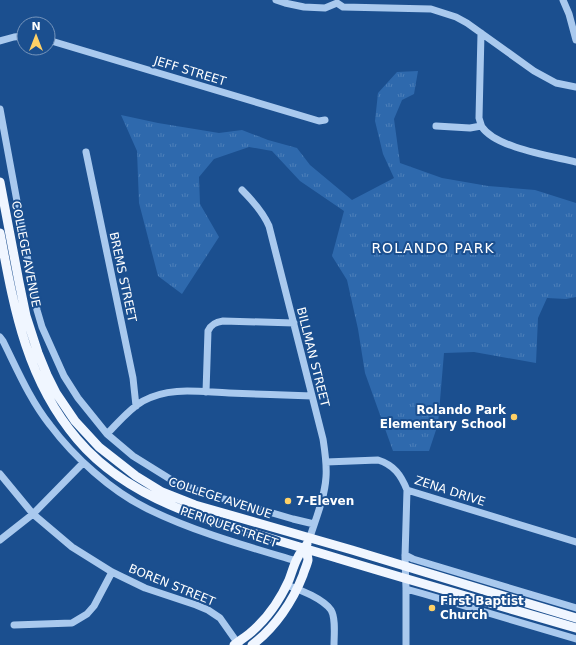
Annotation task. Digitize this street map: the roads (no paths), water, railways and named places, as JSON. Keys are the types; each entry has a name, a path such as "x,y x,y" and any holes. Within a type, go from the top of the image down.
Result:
{"main road":[{"name":"COLLEGE AVENUE","path":"0,182 19,282 38,353 47,375 75,421 99,447 136,476 162,492 195,505 310,537 576,618"},
{"name":"COLLEGE AVENUE","path":"0,233 20,329 29,356 41,384 58,415 76,439 105,467 153,498 198,517 576,628"},
{"path":"237,644 249,634 273,608 287,585 298,556 305,548 310,537"},
{"path":"252,645 282,615 297,589 308,559 305,548"}],"street":[{"path":"276,0 295,6 304,7 325,8 337,2 343,7 431,9 456,17 467,23 534,71 556,83 576,87"},
{"path":"563,0 569,14 576,40"},
{"path":"481,33 479,118 485,131 496,140 509,146 576,162"},
{"path":"0,41 16,37"},
{"name":"JEFF STREET","path":"56,42 319,121 325,120"},
{"path":"0,109 37,310 42,327 64,376 78,398 108,434 133,456 170,479 200,492 314,524"},
{"path":"436,126 470,128 482,126"},
{"name":"BREMS STREET","path":"86,152 132,378 136,406"},
{"name":"BILLMAN STREET","path":"242,190 257,205 269,226 323,439 326,462 326,478 321,503 310,537"},
{"path":"206,392 208,331 212,324 223,321 294,323"},
{"name":"PERIQUE STREET","path":"0,337 36,405 50,425 83,463 119,492 147,509 192,529 296,561"},
{"path":"108,434 136,406 150,397 167,392 182,391 312,396"},
{"name":"ZENA DRIVE","path":"326,462 382,461 398,472 407,490 576,542"},
{"path":"0,540 33,514 83,463"},
{"name":"BOREN STREET","path":"0,474 33,514 72,547 112,572 145,588 196,604 208,610 220,618 237,644"},
{"path":"406,645 405,555 407,490"},
{"path":"405,555 413,559 576,608"},
{"path":"14,625 72,623 87,614 94,606 112,572"},
{"path":"287,585 316,598 331,611 334,628 334,645"},
{"path":"406,589 576,639"}],"place":[{"name":"Rolando Park Elementary School","path":"514,417"},
{"name":"7-Eleven","path":"288,501"},
{"name":"First Baptist Church","path":"432,608"}],"district":[{"name":"ROLANDO PARK","path":"433,248"}]}
